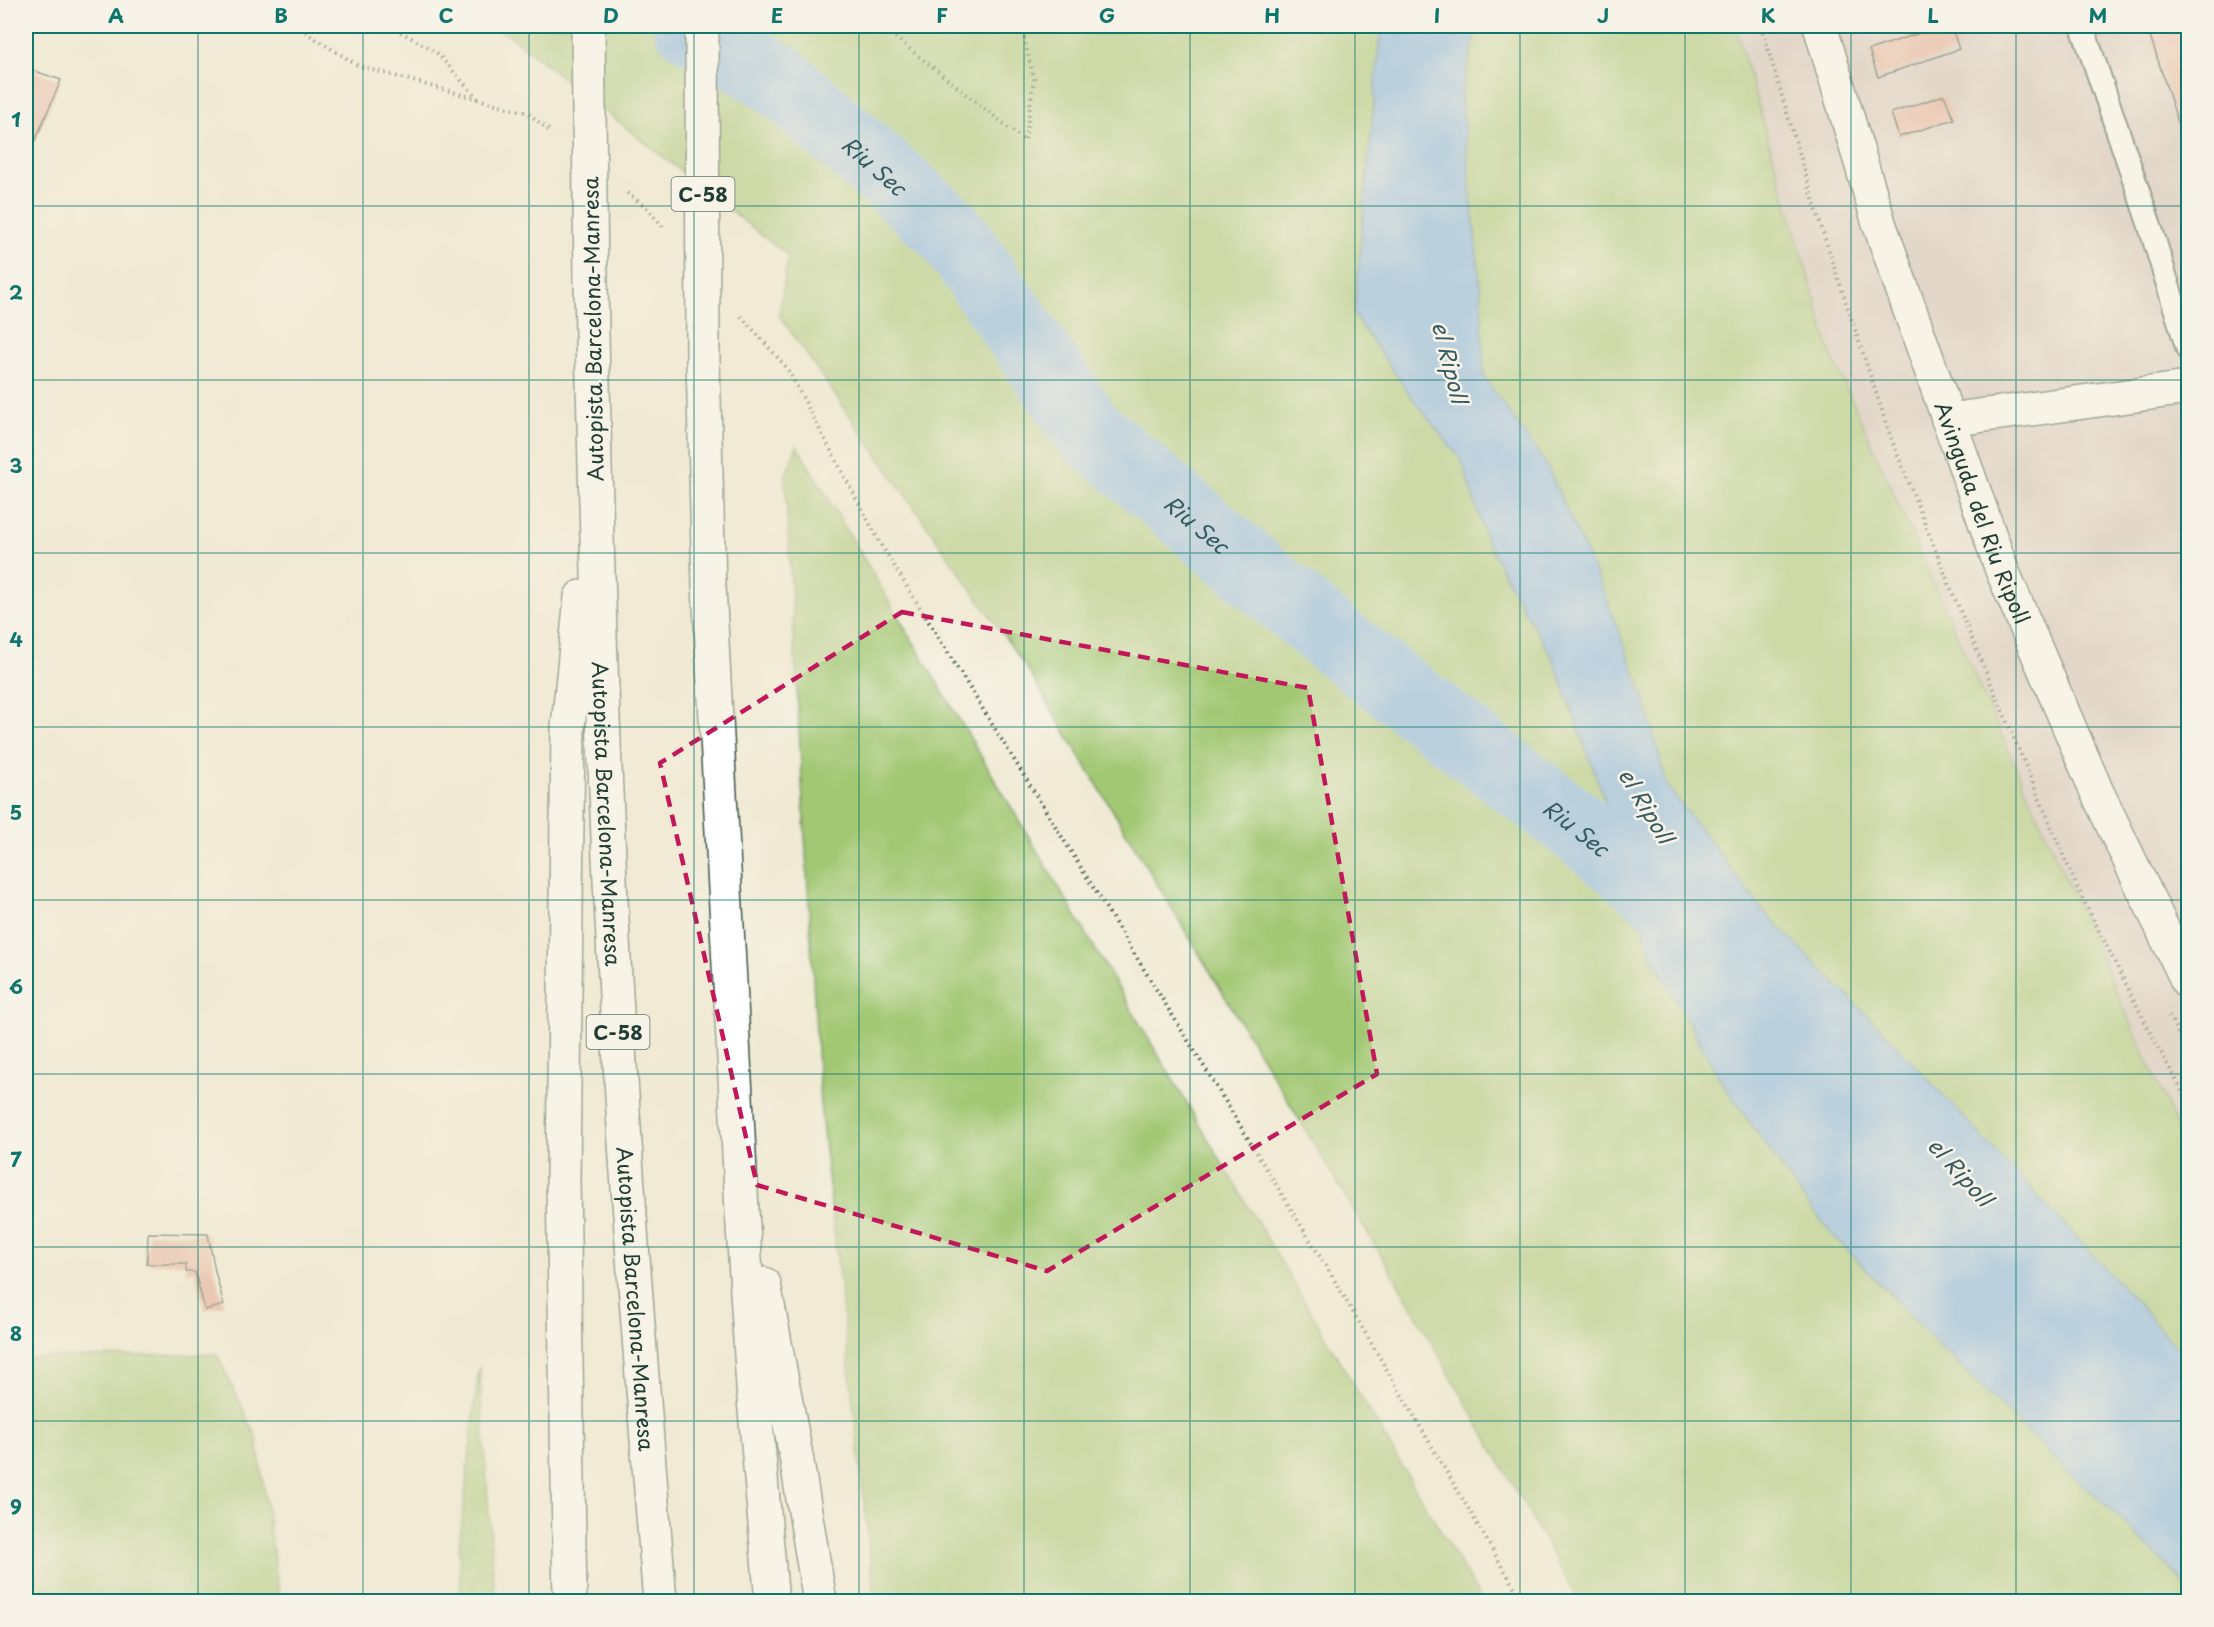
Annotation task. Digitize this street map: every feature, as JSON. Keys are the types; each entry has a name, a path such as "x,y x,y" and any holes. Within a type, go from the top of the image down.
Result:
{"main road":[{"name":"Autopista Barcelona-Manresa","path":"588,26 594,461 601,668 623,1111 660,1602"},
{"name":"C-58","path":"702,26 704,362 709,586 753,1388 772,1602"},
{"name":"Avinguda del Riu Ripoll","path":"1820,26 1879,223 2002,570 2097,792 2188,982"},
{"path":"1948,420 2188,388"},
{"path":"570,1602 562,1179 568,727 594,461"},
{"path":"742,1210 760,1262 820,1602"}],"lane":[{"path":"2082,26 2149,223 2188,350"}],"path":[{"path":"295,26 359,66 408,79"},
{"path":"390,26 436,52 478,99"},
{"path":"881,26 1025,141 1034,79 1021,26"},
{"path":"1761,26 1825,239 1891,438 1949,583 2076,885 2188,1102"},
{"path":"880,543 1336,1283 1523,1602"}],"highlighted area":[{"path":"902,612 1308,688 1377,1074 1047,1271 757,1185 660,763"}],"shaded area":[{"path":"1735,26 2188,26 2188,1152 1831,354"}],"green space":[{"path":"490,26 1381,26 1354,316 1413,399 1462,461 1487,541 1521,606 1553,658 1609,812 1651,955 1723,1084 1802,1196 1833,1235 1936,1342 2188,1587 2188,1601 1579,1601 1395,1278 1026,667 779,315 788,256 509,35"},
{"path":"1477,26 1735,26 1831,354 2188,1152 2188,1361 2136,1301 1764,912 1667,786 1644,697 1603,591 1546,464 1484,377 1481,294 1461,95"},
{"path":"797,446 1482,1601 875,1601 820,1104 785,477"},
{"path":"217,1354 257,1439 280,1601 26,1601 26,1358"},
{"path":"479,1367 495,1601 461,1601 459,1548"}],"water":[{"name":"el Ripoll","path":"1381,26 1477,26 1461,95 1481,294 1484,377 1546,464 1603,591 1644,697 1667,786 1764,912 1885,1033 2136,1301 2188,1361 2188,1587 1936,1342 1833,1235 1802,1196 1723,1084 1651,955 1609,812 1553,658 1521,606 1487,541 1462,461 1413,399 1354,315"}],"building":[{"path":"1940,26 1951,26 1959,49 1878,77 1869,50"},
{"path":"2147,26 2188,26 2188,154 2180,129"},
{"path":"26,68 61,80 35,141 26,137"},
{"path":"1944,95 1954,119 1899,137 1891,113"},
{"path":"148,1233 208,1234 224,1305 205,1310 195,1272 186,1272 186,1264 147,1264"}],"waterway":[{"name":"Riu Sec","path":"690,26 778,79 949,230 1089,431 1336,641 1579,828 1703,929"}]}
